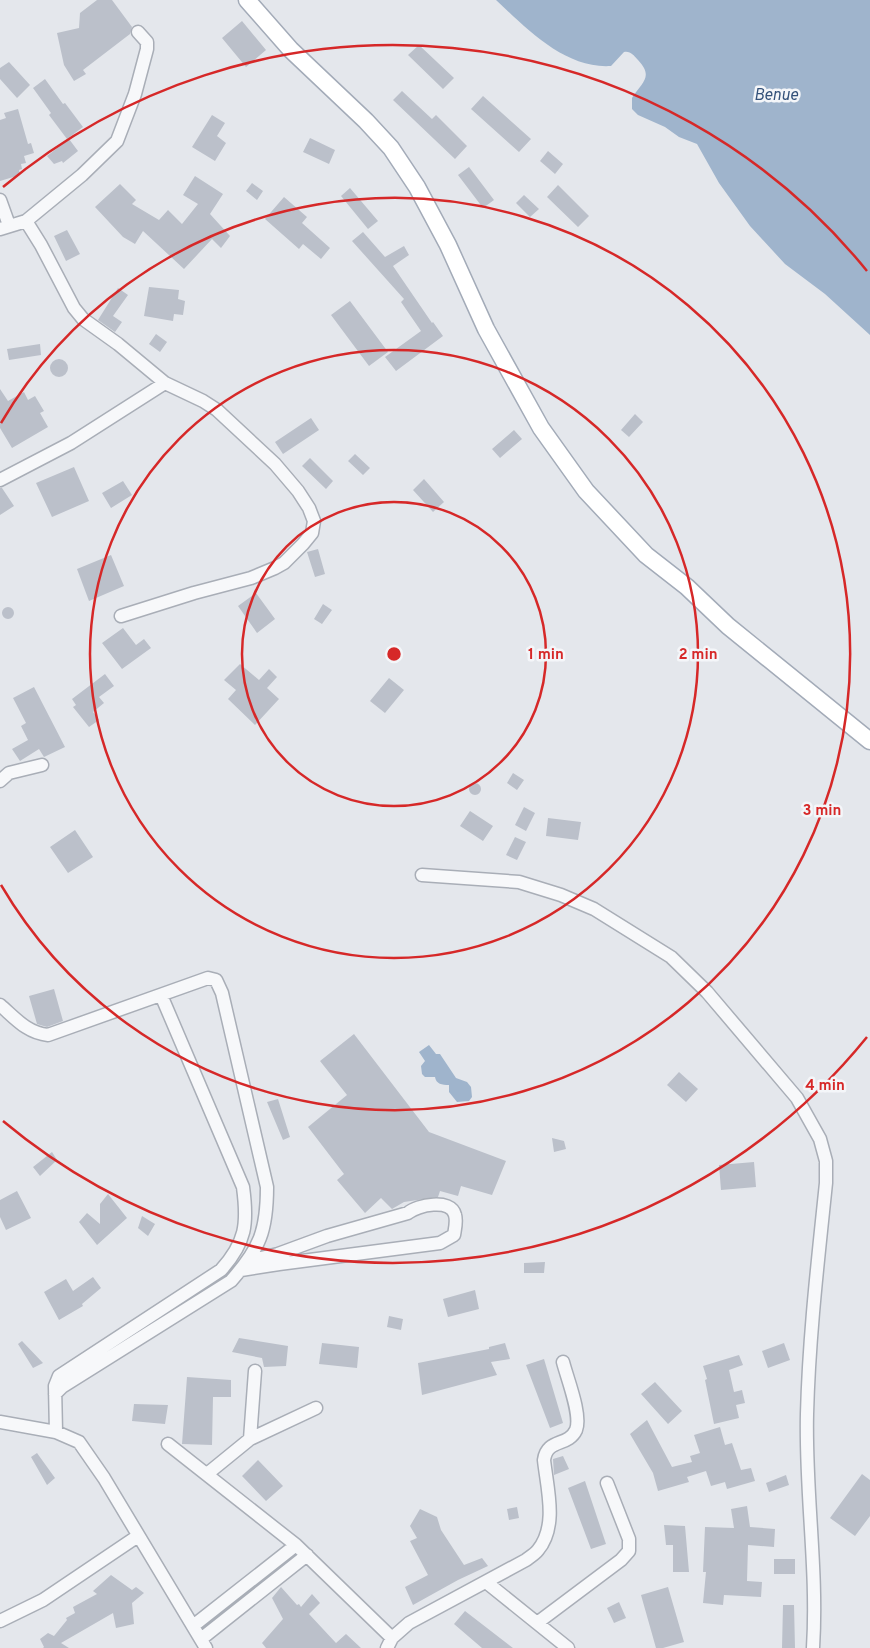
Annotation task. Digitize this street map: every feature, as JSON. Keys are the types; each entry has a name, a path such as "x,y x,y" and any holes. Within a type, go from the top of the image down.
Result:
{"main road":[{"path":"247,0 291,50 366,121 391,148 417,187 448,245 486,329 541,428 586,491 646,555 687,587 728,626 870,741"}],"street":[{"path":"0,200 4,227 26,222 82,175 117,141 146,58 147,42 138,32"},
{"path":"26,222 42,245 74,308 83,319 165,382 217,410 275,464 309,508 314,521 313,528 303,544 284,563 264,573 121,616"},
{"path":"0,480 72,443 165,382"},
{"path":"0,781 8,773 42,765"},
{"path":"422,875 519,882 561,895 594,909 671,957 708,992 797,1098 820,1139 826,1161 826,1183 812,1332 807,1414 808,1478 816,1611 813,1648"},
{"path":"0,1005 23,1025 37,1034 48,1035 208,978 216,980 222,993 267,1187 267,1213 262,1237 245,1266 231,1281 58,1387"},
{"path":"56,1432 59,1376 221,1270 234,1255 244,1233 246,1211 243,1187 161,995"},
{"path":"442,1204 456,1215 454,1235 440,1243 279,1264 245,1266 327,1236 408,1214 422,1206 442,1204"},
{"path":"168,1444 296,1544 389,1643 409,1623 526,1560 538,1550 545,1538 550,1520 544,1460 545,1452 550,1446 570,1438 576,1429 578,1416 563,1362"},
{"path":"250,1439 255,1371"},
{"path":"206,1474 250,1439 316,1408"},
{"path":"0,1422 56,1432 79,1442 104,1478 204,1644 307,1556"},
{"path":"537,1623 621,1560 629,1551 629,1539 607,1483"},
{"path":"0,1622 43,1600 138,1536"},
{"path":"193,1626 296,1544"},
{"path":"486,1582 568,1648"}],"water":[{"name":"Benue","path":"496,0 870,0 870,335 825,294 785,264 750,226 719,183 697,144 679,137 665,127 638,115 632,109 632,98 643,83 646,75 643,66 633,55 624,52 611,66 594,65 578,61 548,45"},
{"path":"429,1045 436,1054 440,1054 456,1078 467,1082 471,1087 472,1097 469,1101 457,1102 449,1092 449,1085 440,1084 435,1077 425,1077 422,1074 421,1066 425,1061 419,1052"}],"building":[{"path":"97,0 112,0 132,27 130,34 83,70 86,74 74,81 64,65 57,33 79,28 80,13"},
{"path":"242,21 266,50 246,67 222,38"},
{"path":"419,45 454,78 443,89 408,55"},
{"path":"9,62 30,85 17,98 0,79 0,68"},
{"path":"45,79 83,127 67,139 49,115 51,113 33,88"},
{"path":"402,91 432,119 436,115 467,146 455,159 393,100"},
{"path":"483,96 531,139 519,152 471,109"},
{"path":"18,109 28,144 31,143 34,153 24,156 26,163 21,164 20,175 0,181 0,120 6,118 4,113"},
{"path":"212,115 225,123 217,136 226,143 215,161 192,147"},
{"path":"310,138 335,150 329,164 303,152"},
{"path":"69,139 78,151 63,163 62,161 54,164 47,156"},
{"path":"548,151 563,164 555,174 540,161"},
{"path":"469,167 494,200 483,208 458,175"},
{"path":"195,176 223,194 210,214 230,236 221,248 212,239 184,269 143,231 135,244 123,237 95,207 120,184 136,200 132,204 159,220 168,210 182,224 198,204 183,195"},
{"path":"252,183 263,191 257,200 246,191"},
{"path":"558,185 589,216 578,227 547,197"},
{"path":"350,188 378,221 368,229 341,196"},
{"path":"524,195 539,209 530,217 516,203"},
{"path":"284,197 307,217 302,223 330,248 321,259 303,244 299,249 265,219"},
{"path":"67,230 80,254 66,261 54,236"},
{"path":"363,232 385,257 404,246 409,255 393,266 443,336 396,371 385,357 421,331 401,302 404,299 352,241"},
{"path":"149,287 179,290 178,299 185,301 183,315 174,314 173,321 144,316"},
{"path":"118,288 128,295 113,316 122,322 115,332 98,320"},
{"path":"350,301 388,352 369,366 331,315"},
{"path":"156,334 167,342 160,352 149,344"},
{"path":"40,344 41,355 9,360 7,349"},
{"path":"55,359 63,359 68,364 66,375 55,377 50,372 50,364"},
{"path":"0,389 8,401 24,392 28,400 35,396 44,411 40,413 48,427 12,448 0,428"},
{"path":"635,414 643,422 629,437 621,430"},
{"path":"311,418 319,430 283,454 275,442"},
{"path":"514,430 522,439 500,458 492,449"},
{"path":"355,454 370,468 363,475 348,461"},
{"path":"310,458 333,481 326,489 302,466"},
{"path":"74,467 89,501 52,517 36,483"},
{"path":"424,479 444,502 433,512 413,490"},
{"path":"123,481 132,495 111,508 102,493"},
{"path":"0,488 2,488 14,506 0,515"},
{"path":"318,549 325,574 315,577 307,552"},
{"path":"111,555 124,586 89,601 77,569"},
{"path":"256,593 275,619 257,633 238,606"},
{"path":"323,604 332,610 322,624 314,619"},
{"path":"8,607 14,613 8,619 2,613"},
{"path":"123,628 136,645 144,639 151,648 122,669 102,643"},
{"path":"240,664 259,680 269,669 277,677 267,688 279,699 255,725 228,699 236,690 224,680"},
{"path":"105,674 114,686 99,697 104,703 93,712 99,720 89,727 73,707 76,705 72,699"},
{"path":"389,678 404,690 385,713 370,701"},
{"path":"34,687 65,747 44,757 39,749 20,761 12,749 28,740 21,726 26,723 13,698"},
{"path":"513,773 524,780 517,790 507,783"},
{"path":"475,783 481,789 475,795 469,789"},
{"path":"524,807 535,813 526,831 515,825"},
{"path":"470,811 493,826 483,841 460,826"},
{"path":"548,818 581,822 578,840 546,836"},
{"path":"75,830 93,857 68,873 50,847"},
{"path":"515,837 526,842 517,860 506,855"},
{"path":"54,989 63,1021 47,1027 37,1024 29,996"},
{"path":"354,1034 429,1132 506,1161 492,1195 461,1186 458,1196 440,1191 438,1197 404,1202 392,1209 381,1198 365,1213 337,1180 344,1174 308,1127 347,1095 320,1061"},
{"path":"679,1072 698,1089 686,1102 667,1085"},
{"path":"278,1099 290,1137 283,1140 267,1102"},
{"path":"552,1138 564,1141 566,1149 554,1152"},
{"path":"52,1152 57,1160 40,1176 33,1167"},
{"path":"754,1162 756,1187 721,1190 719,1165"},
{"path":"17,1191 31,1218 6,1230 0,1217 0,1200"},
{"path":"108,1194 127,1218 97,1245 79,1222 87,1213 100,1224 100,1204"},
{"path":"142,1216 155,1224 148,1236 138,1228"},
{"path":"545,1262 544,1273 524,1273 524,1263"},
{"path":"93,1277 101,1288 82,1304 83,1306 59,1320 44,1292 66,1279 73,1291"},
{"path":"475,1290 479,1309 448,1317 443,1299"},
{"path":"389,1316 403,1319 401,1330 387,1327"},
{"path":"239,1338 288,1346 286,1366 264,1367 262,1358 232,1352"},
{"path":"22,1341 43,1363 33,1368 18,1344"},
{"path":"322,1343 359,1347 357,1368 319,1364"},
{"path":"505,1343 510,1359 491,1362 497,1375 422,1395 418,1363 489,1349 489,1347"},
{"path":"784,1343 790,1360 768,1368 762,1351"},
{"path":"739,1355 743,1365 729,1370 734,1392 742,1390 745,1403 736,1405 739,1418 714,1424 705,1380 707,1379 703,1366"},
{"path":"544,1359 563,1423 550,1428 526,1365"},
{"path":"187,1377 231,1380 231,1397 213,1397 212,1445 182,1444"},
{"path":"655,1382 682,1411 668,1424 641,1394"},
{"path":"134,1404 168,1405 165,1424 132,1421"},
{"path":"647,1420 672,1467 692,1462 690,1456 700,1453 694,1435 720,1427 725,1445 732,1443 741,1470 751,1468 755,1481 727,1489 725,1482 711,1486 706,1471 687,1477 689,1482 658,1491 653,1473 630,1434"},
{"path":"37,1453 55,1478 47,1485 31,1457"},
{"path":"563,1456 569,1469 554,1475 553,1459"},
{"path":"258,1460 283,1486 266,1501 242,1476"},
{"path":"862,1474 870,1480 870,1516 855,1536 830,1518"},
{"path":"786,1475 789,1485 769,1492 766,1483"},
{"path":"585,1481 606,1544 591,1549 568,1488"},
{"path":"747,1506 750,1527 775,1529 774,1547 748,1545 747,1581 762,1582 761,1597 724,1595 723,1605 703,1603 706,1572 703,1572 705,1527 734,1528 731,1509"},
{"path":"517,1507 519,1518 509,1520 507,1509"},
{"path":"420,1509 437,1517 441,1530 464,1565 482,1558 488,1566 413,1605 405,1587 428,1575 410,1541 417,1538 410,1526"},
{"path":"664,1525 685,1526 689,1572 673,1572 673,1545 666,1545"},
{"path":"774,1559 795,1559 795,1574 774,1574"},
{"path":"111,1575 132,1590 136,1587 144,1593 132,1603 134,1624 116,1628 113,1613 61,1643 69,1648 43,1648 40,1639 48,1633 54,1636 67,1620 66,1618 75,1613 73,1607 97,1594 93,1591"},
{"path":"281,1587 301,1607 312,1594 320,1603 309,1614 336,1643 346,1634 361,1648 266,1648 262,1643 283,1619 272,1598"},
{"path":"668,1587 684,1642 656,1648 641,1595"},
{"path":"619,1602 626,1618 614,1623 607,1608"},
{"path":"783,1605 794,1605 795,1648 782,1648"},
{"path":"465,1611 513,1648 482,1648 454,1624"}]}
